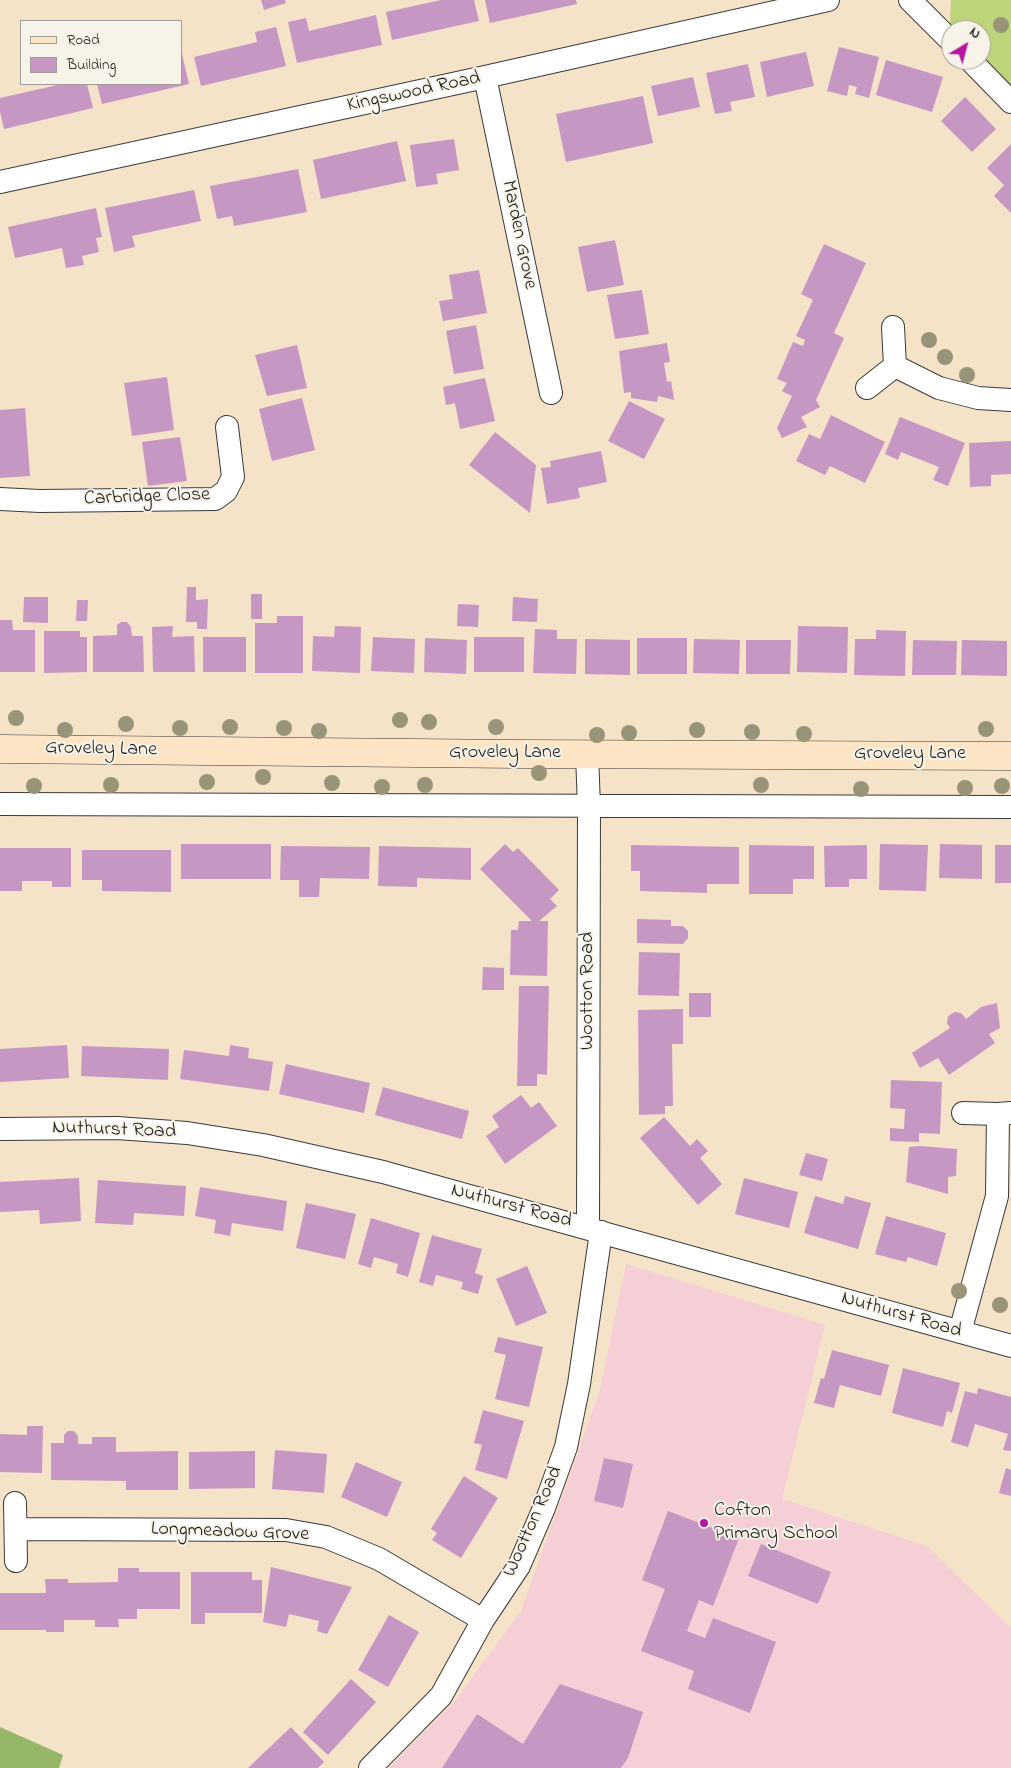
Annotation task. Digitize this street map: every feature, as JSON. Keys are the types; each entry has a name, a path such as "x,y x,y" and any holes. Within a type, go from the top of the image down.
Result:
{"main road":[{"name":"Groveley Lane","path":"0,749 1011,756"}],"street":[{"name":"Kingswood Road","path":"0,182 485,77 828,0"},
{"path":"910,0 941,31"},
{"path":"980,70 1011,102"},
{"name":"Marden Grove","path":"485,77 551,393"},
{"path":"893,327 895,366"},
{"path":"867,388 895,366"},
{"path":"895,366 939,388 978,398 1011,400"},
{"name":"Carbridge Close","path":"0,498 40,501 215,499 226,491 233,478 228,428"},
{"name":"Wootton Road","path":"370,1768 441,1696 483,1620 519,1566 544,1508 566,1447 579,1384 595,1230 587,754"},
{"path":"0,804 1011,807"},
{"path":"960,1332 997,1196 1005,1114 963,1113"},
{"name":"Nuthurst Road","path":"0,1129 117,1128 187,1133 262,1145 384,1172 1011,1346"},
{"path":"15,1503 16,1561"},
{"name":"Longmeadow Grove","path":"16,1529 286,1530 326,1537 378,1560 483,1620"}],"shaded area":[{"name":"Cofton Primary School","path":"626,1264 825,1325 782,1499 927,1546 1011,1628 1011,1768 389,1768 455,1701 521,1611 600,1390"}],"green space":[{"path":"951,0 1011,0 1011,87 991,67 991,20 950,20"},
{"path":"0,1727 63,1755 59,1768 0,1768"}],"building":[{"path":"261,0 285,0 286,3 264,10"},
{"path":"441,0 474,0 479,21 392,40 386,12"},
{"path":"485,0 576,0 577,4 490,23"},
{"path":"376,15 382,45 297,63 288,22 306,18 309,31"},
{"path":"276,27 286,66 201,86 194,57 257,42 255,32"},
{"path":"839,47 879,57 869,98 855,94 857,87 849,85 847,96 827,91"},
{"path":"806,52 814,86 767,97 760,62"},
{"path":"182,54 189,84 102,104 97,85 182,85"},
{"path":"886,60 943,77 932,112 876,95"},
{"path":"748,64 755,97 730,102 732,111 715,114 706,73"},
{"path":"693,77 700,107 658,116 651,86"},
{"path":"58,85 87,85 93,108 4,129 0,112 0,98"},
{"path":"643,96 653,143 566,162 556,114"},
{"path":"965,97 996,129 972,152 941,121"},
{"path":"454,139 459,170 436,174 438,184 416,187 410,145"},
{"path":"397,141 406,181 321,199 313,160"},
{"path":"1011,144 1011,213 994,196 1004,185 987,168"},
{"path":"298,169 307,212 234,226 232,216 217,219 210,186"},
{"path":"194,190 201,221 132,236 135,247 114,252 105,208"},
{"path":"96,208 102,237 96,238 99,252 82,256 84,265 66,268 62,248 15,258 8,227"},
{"path":"615,240 624,285 587,292 578,247"},
{"path":"824,244 866,263 834,333 844,338 816,400 820,407 801,417 807,427 782,438 777,428 792,396 782,391 787,383 777,379 793,342 803,346 805,340 796,336 813,300 801,294"},
{"path":"479,270 487,313 443,321 439,301 453,299 449,275"},
{"path":"642,290 649,334 615,339 607,295"},
{"path":"476,325 484,369 454,374 446,331"},
{"path":"667,343 670,362 664,363 667,382 671,381 674,400 658,396 657,402 631,398 631,392 624,393 619,351"},
{"path":"297,345 307,388 267,396 255,355"},
{"path":"167,377 174,430 132,436 124,383"},
{"path":"485,378 495,421 460,429 455,403 446,405 443,387"},
{"path":"302,398 315,450 272,461 259,409"},
{"path":"629,401 665,419 644,459 608,441"},
{"path":"25,408 30,476 0,478 0,410"},
{"path":"831,415 885,442 865,483 830,466 825,475 796,461 809,434 820,439"},
{"path":"900,417 965,443 948,486 933,480 939,467 901,452 898,460 885,454"},
{"path":"495,432 536,465 530,513 469,465"},
{"path":"180,437 187,481 148,486 142,442"},
{"path":"1011,441 1011,474 991,475 991,486 970,487 969,443"},
{"path":"601,451 607,482 578,488 580,498 547,504 541,468 551,467 550,461"},
{"path":"187,587 196,587 196,600 208,599 207,629 197,629 197,622 186,622"},
{"path":"251,594 262,594 262,619 251,619"},
{"path":"24,597 48,597 48,623 23,622"},
{"path":"513,597 538,599 537,622 512,621"},
{"path":"77,600 88,600 87,621 76,621"},
{"path":"458,604 479,605 478,627 457,626"},
{"path":"277,616 303,616 303,673 255,673 255,623 277,623"},
{"path":"0,620 12,620 13,630 35,630 35,672 0,672"},
{"path":"121,622 127,622 131,627 132,636 143,636 144,672 93,672 93,636 117,635 117,625"},
{"path":"173,626 172,637 194,636 195,672 153,672 152,627"},
{"path":"335,626 361,627 360,673 312,671 313,636 334,637"},
{"path":"798,626 848,627 847,673 797,672"},
{"path":"535,629 557,630 557,639 577,639 576,674 533,673"},
{"path":"876,630 906,631 905,676 854,675 855,639 876,639"},
{"path":"44,631 80,631 80,637 87,637 87,672 44,673"},
{"path":"203,637 246,637 246,672 203,672"},
{"path":"373,637 415,639 414,673 371,671"},
{"path":"474,637 524,637 524,672 474,672"},
{"path":"425,638 467,640 466,674 424,672"},
{"path":"637,638 687,638 687,674 637,674"},
{"path":"585,639 630,640 630,675 585,674"},
{"path":"694,639 740,640 739,674 693,673"},
{"path":"746,640 791,640 790,674 746,674"},
{"path":"913,640 957,641 956,675 912,675"},
{"path":"962,640 1007,641 1007,676 961,675"},
{"path":"181,844 271,844 271,879 181,879"},
{"path":"505,844 513,852 518,848 559,890 550,899 557,906 539,921 548,921 547,976 510,975 511,930 518,930 519,921 532,921 480,869"},
{"path":"880,844 928,845 926,891 879,890"},
{"path":"940,844 982,845 982,879 939,878"},
{"path":"631,845 739,847 739,884 707,884 707,893 640,891 640,871 631,871"},
{"path":"749,845 814,846 814,879 793,879 793,894 749,894"},
{"path":"867,845 867,879 849,879 849,887 825,887 824,846"},
{"path":"995,845 1011,845 1011,883 995,883"},
{"path":"281,846 370,847 369,879 320,878 319,897 299,897 299,880 280,880"},
{"path":"379,846 471,848 471,880 417,878 417,887 378,886"},
{"path":"0,848 71,848 71,887 52,887 52,881 22,881 22,891 0,891"},
{"path":"82,850 171,850 171,892 102,891 102,880 82,880"},
{"path":"637,919 671,920 671,926 683,926 688,931 688,938 683,944 637,943"},
{"path":"639,952 680,953 679,996 638,995"},
{"path":"483,967 504,968 504,990 482,990"},
{"path":"519,986 549,986 547,1075 537,1074 537,1086 517,1086"},
{"path":"689,993 711,993 711,1017 689,1017"},
{"path":"997,1003 1000,1028 989,1034 995,1043 949,1075 938,1058 920,1068 912,1053 950,1028 947,1023 948,1016 955,1012 961,1013 966,1019 981,1007"},
{"path":"683,1009 683,1044 672,1044 673,1106 665,1106 665,1114 639,1115 638,1010"},
{"path":"67,1045 69,1078 0,1082 0,1049"},
{"path":"230,1045 249,1048 248,1058 273,1062 269,1091 180,1079 184,1050 229,1056"},
{"path":"82,1046 169,1049 168,1080 81,1076"},
{"path":"286,1064 370,1083 364,1113 279,1094"},
{"path":"891,1080 942,1082 940,1134 919,1133 919,1142 890,1141 890,1128 904,1129 905,1109 890,1108"},
{"path":"383,1087 469,1111 462,1139 375,1115"},
{"path":"521,1095 531,1108 539,1102 557,1126 505,1164 486,1136 499,1127 492,1116"},
{"path":"664,1117 690,1146 697,1139 708,1151 700,1158 722,1184 698,1205 640,1138"},
{"path":"909,1147 957,1149 956,1176 948,1177 948,1194 906,1182"},
{"path":"806,1153 828,1159 822,1181 799,1175"},
{"path":"79,1178 81,1221 40,1224 39,1210 0,1212 0,1182"},
{"path":"744,1178 798,1192 789,1228 735,1214"},
{"path":"98,1180 186,1186 184,1216 134,1213 133,1225 95,1223"},
{"path":"200,1187 287,1201 283,1231 232,1223 230,1236 214,1233 216,1220 195,1216"},
{"path":"815,1196 843,1204 845,1196 871,1203 858,1249 804,1233"},
{"path":"306,1203 356,1214 345,1259 296,1248"},
{"path":"886,1216 946,1233 937,1266 908,1257 906,1262 875,1254"},
{"path":"371,1218 420,1233 408,1277 396,1273 398,1264 374,1257 371,1268 358,1264"},
{"path":"432,1235 482,1249 475,1273 483,1276 478,1294 461,1289 463,1282 436,1275 433,1286 419,1282"},
{"path":"527,1266 547,1313 516,1326 496,1279"},
{"path":"498,1337 543,1347 529,1407 495,1399 506,1355 494,1352"},
{"path":"832,1350 889,1365 881,1396 840,1385 834,1408 814,1403 821,1378 824,1379"},
{"path":"903,1368 960,1383 952,1413 947,1411 943,1427 892,1413"},
{"path":"978,1388 1011,1397 1011,1451 1003,1450 1008,1434 975,1424 968,1447 951,1442 965,1391 977,1394"},
{"path":"483,1410 524,1421 507,1479 475,1470 482,1445 474,1443"},
{"path":"27,1426 43,1426 42,1473 0,1472 0,1434 27,1435"},
{"path":"68,1431 74,1431 78,1436 78,1444 92,1444 92,1437 116,1437 116,1452 178,1451 178,1490 126,1490 126,1481 51,1480 51,1443 64,1443 64,1435"},
{"path":"275,1450 327,1454 324,1493 272,1489"},
{"path":"255,1451 255,1488 189,1489 189,1452"},
{"path":"604,1458 633,1464 623,1508 594,1501"},
{"path":"356,1462 402,1482 387,1517 341,1497"},
{"path":"1006,1468 1011,1470 1011,1496 999,1493"},
{"path":"464,1476 498,1498 461,1558 432,1540 437,1533 431,1529"},
{"path":"668,1511 739,1538 713,1606 699,1600 687,1631 705,1638 713,1618 776,1642 750,1713 688,1689 694,1671 641,1651 665,1589 642,1580"},
{"path":"761,1544 831,1572 818,1604 748,1576"},
{"path":"271,1567 352,1587 327,1634 317,1631 319,1621 289,1614 286,1627 263,1622"},
{"path":"118,1568 139,1568 139,1572 180,1572 180,1609 137,1609 137,1619 118,1619 119,1627 95,1627 95,1620 64,1620 64,1632 0,1630 0,1593 46,1593 45,1579 68,1579 68,1583 118,1582"},
{"path":"191,1572 252,1572 252,1580 262,1580 262,1613 205,1613 205,1624 191,1624"},
{"path":"389,1615 419,1632 388,1687 358,1670"},
{"path":"351,1679 376,1702 328,1755 303,1732"},
{"path":"560,1684 643,1712 628,1758 621,1768 442,1768 477,1714 523,1744"},
{"path":"291,1727 324,1762 318,1768 248,1768"}],"place":[{"name":"Cofton Primary School","path":"704,1523"}]}
